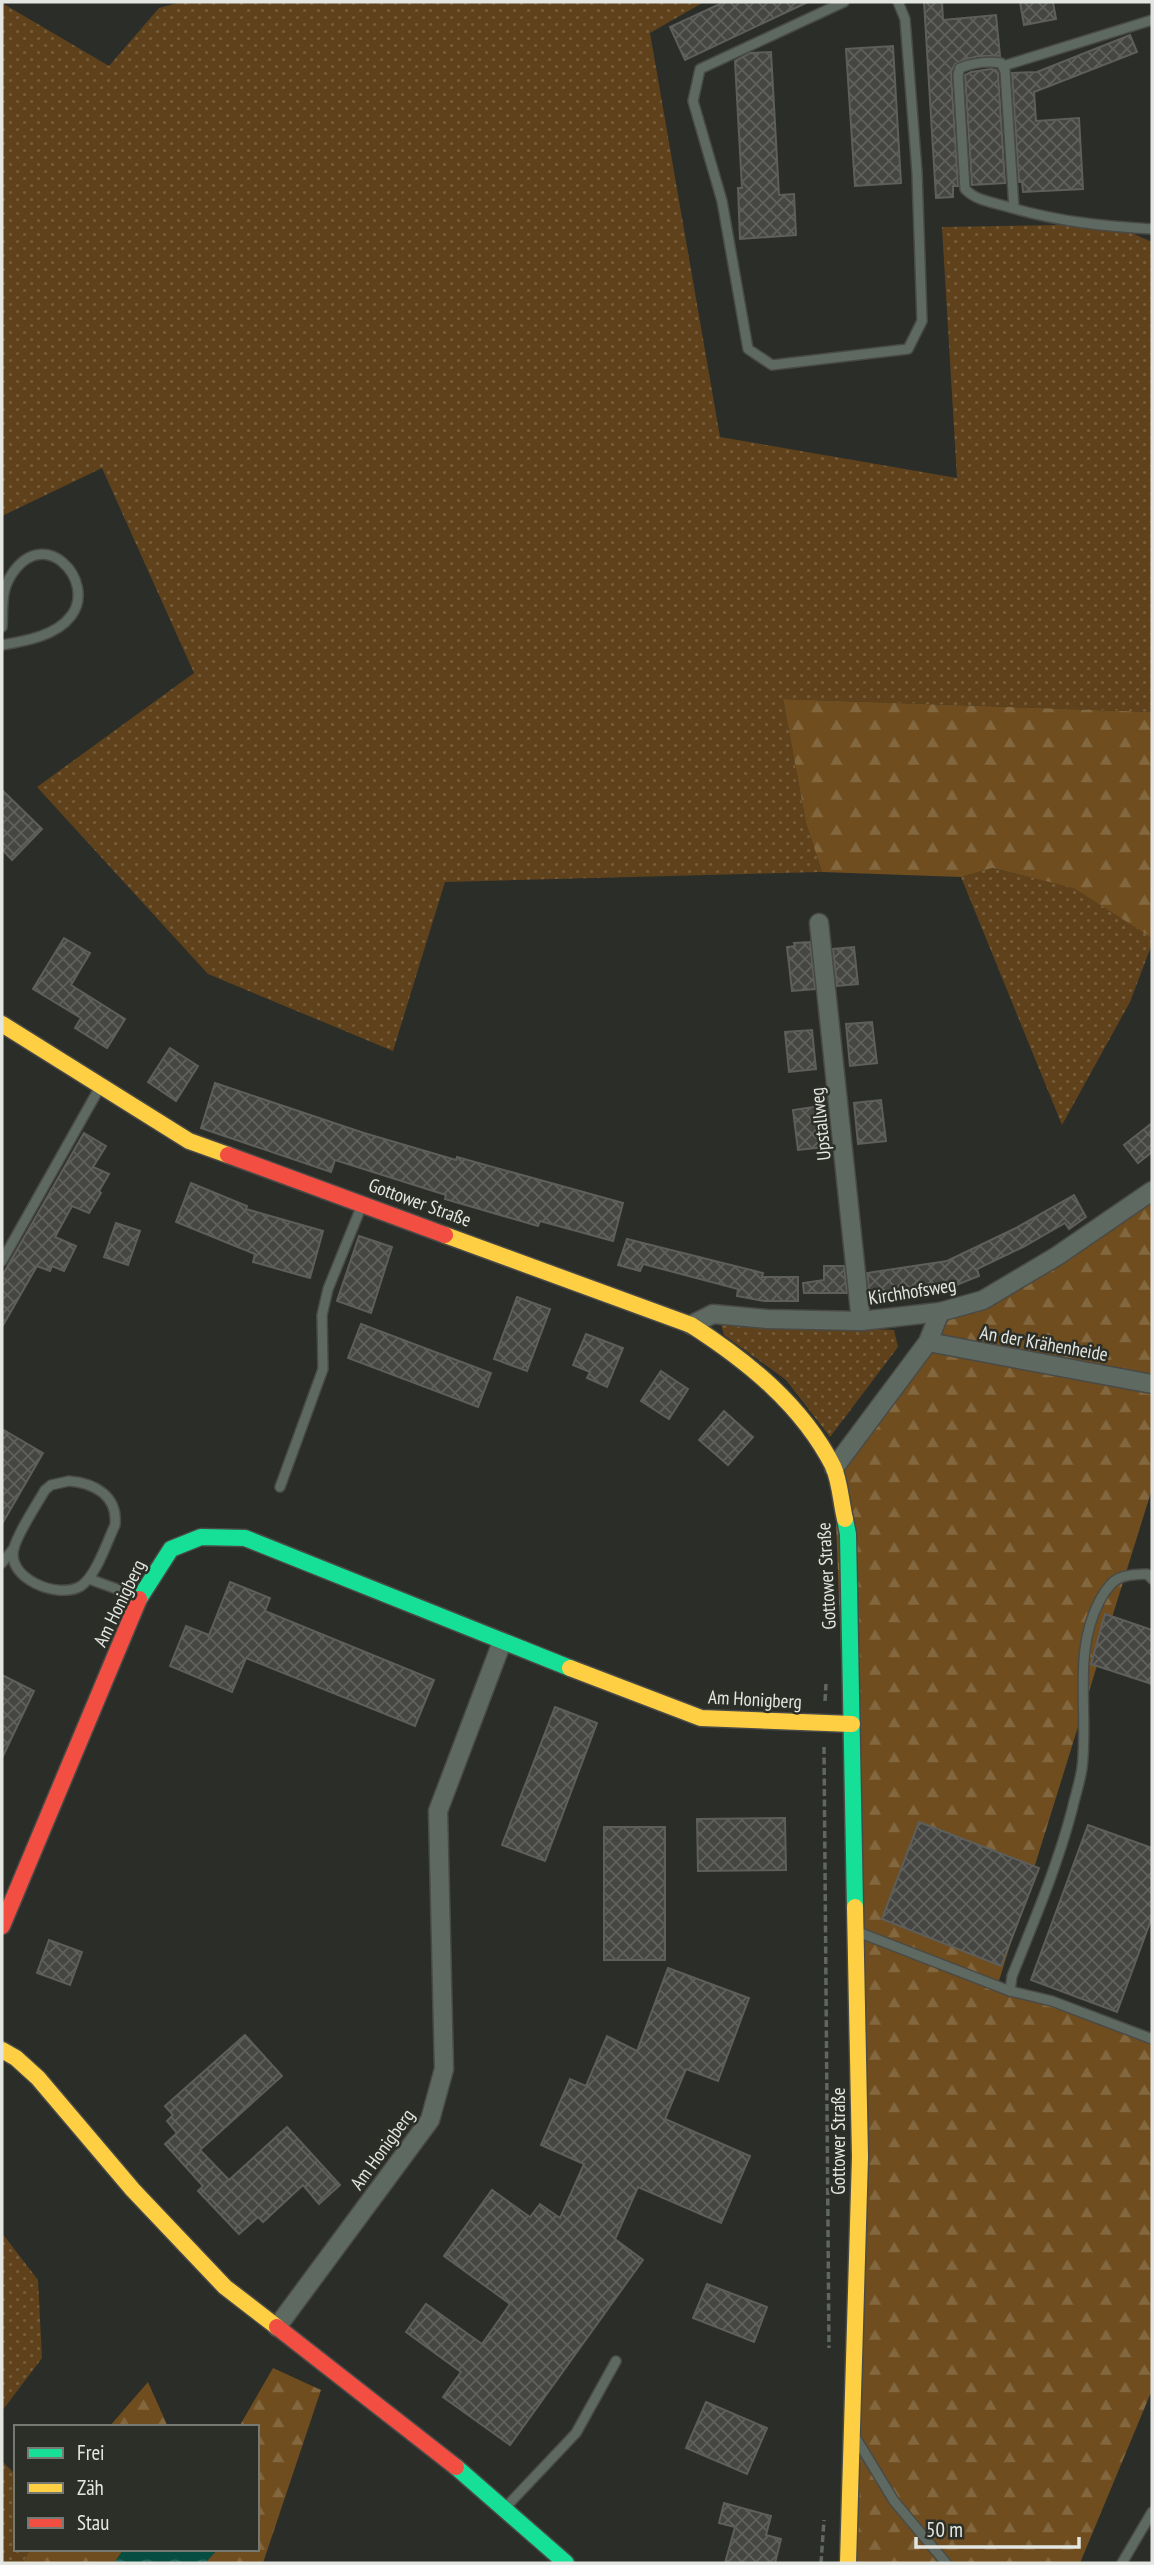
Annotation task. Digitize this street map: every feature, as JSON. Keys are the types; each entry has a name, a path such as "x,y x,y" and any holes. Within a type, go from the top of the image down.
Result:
{"street":[{"name":"Upstallweg","path":"820,923 861,1321"},
{"name":"Gottower Straße","path":"2,1024 190,1141 691,1325 725,1347 780,1393 810,1430 834,1468 848,1534 860,2157 848,2563"},
{"name":"Kirchhofsweg","path":"691,1325 713,1314 767,1319 861,1321 940,1312 983,1300 1057,1256 1152,1191"},
{"path":"834,1468 928,1342 940,1312"},
{"name":"An der Krähenheide","path":"928,1342 1152,1384"},
{"name":"Am Honigberg","path":"2,1926 141,1597 171,1549 201,1536 245,1538 502,1643 701,1718 852,1724"},
{"name":"Am Honigberg","path":"277,2328 430,2120 444,2069 438,1811 502,1643"},
{"path":"2,2050 16,2058 38,2078 133,2190 225,2287 473,2481 566,2563"}],"lane":[{"path":"844,2 700,69 695,90 693,101 722,201 748,349 772,365 908,349 922,321 917,172 905,19 898,2"},
{"path":"1003,66 1152,20"},
{"path":"1014,208 1005,71 1001,63 968,65 960,68 958,75 965,189 972,196 1041,217 1086,225 1152,229"},
{"path":"2,627 8,580 21,563 38,554 48,553 58,557 71,572 77,587 77,604 72,615 50,632 2,645"},
{"path":"2,1261 101,1086"},
{"path":"280,1487 323,1369 322,1315 328,1289 363,1204"},
{"path":"2,1563 45,1490 60,1482 79,1481 105,1493 112,1500 115,1525 89,1579 78,1588 61,1592 51,1590 22,1575 13,1548"},
{"path":"1010,1991 1012,1976 1048,1888 1064,1840 1082,1769 1082,1652 1099,1602 1111,1582 1123,1575 1147,1574 1152,1579"},
{"path":"89,1579 141,1597"},
{"path":"857,1931 1010,1991 1052,2001 1152,2039"},
{"path":"505,2508 576,2433 616,2361"},
{"path":"853,2432 894,2501 946,2563"},
{"path":"1122,2563 1152,2512"}],"path":[{"path":"826,1684 824,1724 829,2357"},
{"path":"821,2563 825,2508"}],"shaded area":[{"path":"182,2 704,2 650,33 720,437 957,478 942,227 1111,224 1152,242 1152,712 783,699 806,823 822,872 445,882 393,1051 208,974 37,787 194,673 102,468 2,516 2,3 109,66 159,8"},
{"path":"991,868 1074,887 1152,938 1130,1002 1062,1125 961,877"},
{"path":"720,1321 894,1330 898,1347 830,1437 786,1380 724,1335"},
{"path":"2,2233 38,2280 42,2358 2,2411"},
{"path":"2,2461 14,2473 14,2551 29,2551 23,2563 2,2563"}],"green space":[{"path":"783,699 1152,712 1152,938 1074,888 992,868 961,877 822,872 806,823"},
{"path":"1152,1199 1152,1489 998,1984 1152,2042 1152,2390 1080,2563 848,2563 860,2157 834,1468 940,1312"},
{"path":"273,2368 321,2390 263,2563 205,2563 216,2551 259,2551 259,2425 240,2425"},
{"path":"148,2382 167,2425 111,2425"},
{"path":"29,2551 123,2551 114,2563 23,2563"}],"water":[{"path":"123,2551 216,2551 205,2563 114,2563"}],"building":[{"path":"724,2 808,2 685,60 670,27"},
{"path":"924,2 942,2 943,20 996,15 1000,56 979,56 963,60 955,64 951,72 958,186 953,186 953,197 936,198"},
{"path":"1020,2 1053,2 1056,19 1024,25"},
{"path":"1130,35 1137,52 1034,92 1036,121 1079,118 1083,189 1023,192 1022,182 1019,182 1012,73 1037,72"},
{"path":"893,46 901,183 855,186 846,49"},
{"path":"771,52 779,195 794,194 796,235 740,239 738,188 742,188 735,61 750,53"},
{"path":"991,69 998,73 1005,183 972,185 965,75"},
{"path":"2,790 42,829 12,860 2,849"},
{"path":"64,938 90,953 71,985 125,1019 107,1048 75,1028 81,1018 33,989"},
{"path":"810,942 815,989 792,991 787,947 795,946 794,943"},
{"path":"854,947 858,984 837,986 833,949"},
{"path":"872,1022 877,1063 850,1066 846,1024"},
{"path":"812,1030 816,1069 789,1072 785,1032"},
{"path":"170,1048 198,1066 176,1101 148,1082"},
{"path":"215,1083 364,1133 623,1203 613,1241 540,1221 538,1226 445,1199 446,1195 335,1160 331,1172 201,1128"},
{"path":"881,1100 886,1141 858,1144 854,1103"},
{"path":"821,1106 825,1147 798,1150 793,1110"},
{"path":"1152,1123 1152,1152 1138,1163 1124,1145"},
{"path":"84,1133 106,1146 93,1167 109,1174 99,1191 101,1193 89,1213 72,1206 55,1237 76,1246 64,1271 52,1266 50,1271 37,1266 2,1327 2,1276"},
{"path":"191,1183 247,1206 246,1209 323,1231 310,1278 253,1262 255,1254 176,1222"},
{"path":"1074,1195 1086,1217 1069,1229 1065,1223 977,1269 979,1276 944,1290 917,1294 916,1287 870,1294 867,1273 947,1261 1016,1228"},
{"path":"116,1223 140,1231 128,1265 104,1257"},
{"path":"359,1236 392,1247 371,1313 337,1301"},
{"path":"627,1239 763,1273 762,1277 798,1277 798,1301 764,1301 737,1296 738,1289 643,1264 640,1271 618,1265"},
{"path":"824,1266 844,1266 847,1293 804,1293 803,1283 824,1280"},
{"path":"517,1297 550,1309 527,1371 494,1359"},
{"path":"361,1324 491,1373 478,1407 348,1358"},
{"path":"586,1334 623,1348 607,1387 587,1378 590,1372 573,1365"},
{"path":"661,1371 688,1389 669,1419 641,1401"},
{"path":"724,1411 753,1437 728,1465 699,1440"},
{"path":"2,1429 43,1453 2,1524"},
{"path":"230,1582 270,1598 265,1611 434,1680 415,1726 246,1658 232,1692 170,1666 186,1626 209,1635"},
{"path":"1105,1614 1152,1630 1152,1684 1091,1664"},
{"path":"2,1675 34,1691 2,1758"},
{"path":"555,1707 597,1723 545,1861 502,1845"},
{"path":"785,1818 786,1870 698,1871 697,1819"},
{"path":"919,1822 1039,1868 1001,1966 882,1919"},
{"path":"1088,1825 1152,1848 1152,1917 1117,2012 1031,1980"},
{"path":"604,1827 665,1827 665,1960 604,1960"},
{"path":"49,1940 82,1952 70,1985 37,1973"},
{"path":"668,1968 749,1998 718,2081 686,2069 665,2119 750,2156 721,2223 638,2187 615,2239 643,2260 510,2445 443,2397 461,2372 406,2332 426,2304 482,2344 510,2304 444,2256 492,2190 530,2217 540,2204 560,2218 584,2164 541,2145 570,2079 586,2086 607,2036 637,2051"},
{"path":"245,2035 282,2076 200,2150 229,2180 287,2127 340,2185 319,2204 303,2185 263,2222 258,2217 239,2234 198,2191 203,2186 165,2144 177,2133 167,2121 173,2115 165,2106"},
{"path":"707,2284 767,2307 754,2342 693,2318"},
{"path":"706,2402 767,2428 747,2474 686,2448"},
{"path":"724,2503 771,2516 766,2535 781,2539 775,2563 725,2563 735,2527 719,2523"}],"traffic: fast":[{"path":"845,1519 848,1534 855,1907"},
{"path":"139,1599 171,1549 201,1537 245,1538 570,1668"},
{"path":"456,2467 566,2563"}],"traffic: slow":[{"path":"2,1024 189,1141 228,1155"},
{"path":"445,1235 691,1325 712,1339 752,1369 806,1423 833,1466 845,1519"},
{"path":"570,1668 701,1718 852,1724"},
{"path":"848,2563 860,2157 855,1907"},
{"path":"2,2050 16,2058 38,2078 133,2190 225,2287 277,2327"}],"traffic: jam":[{"path":"228,1155 445,1235"},
{"path":"2,1926 139,1599"},
{"path":"277,2327 456,2467"}]}
